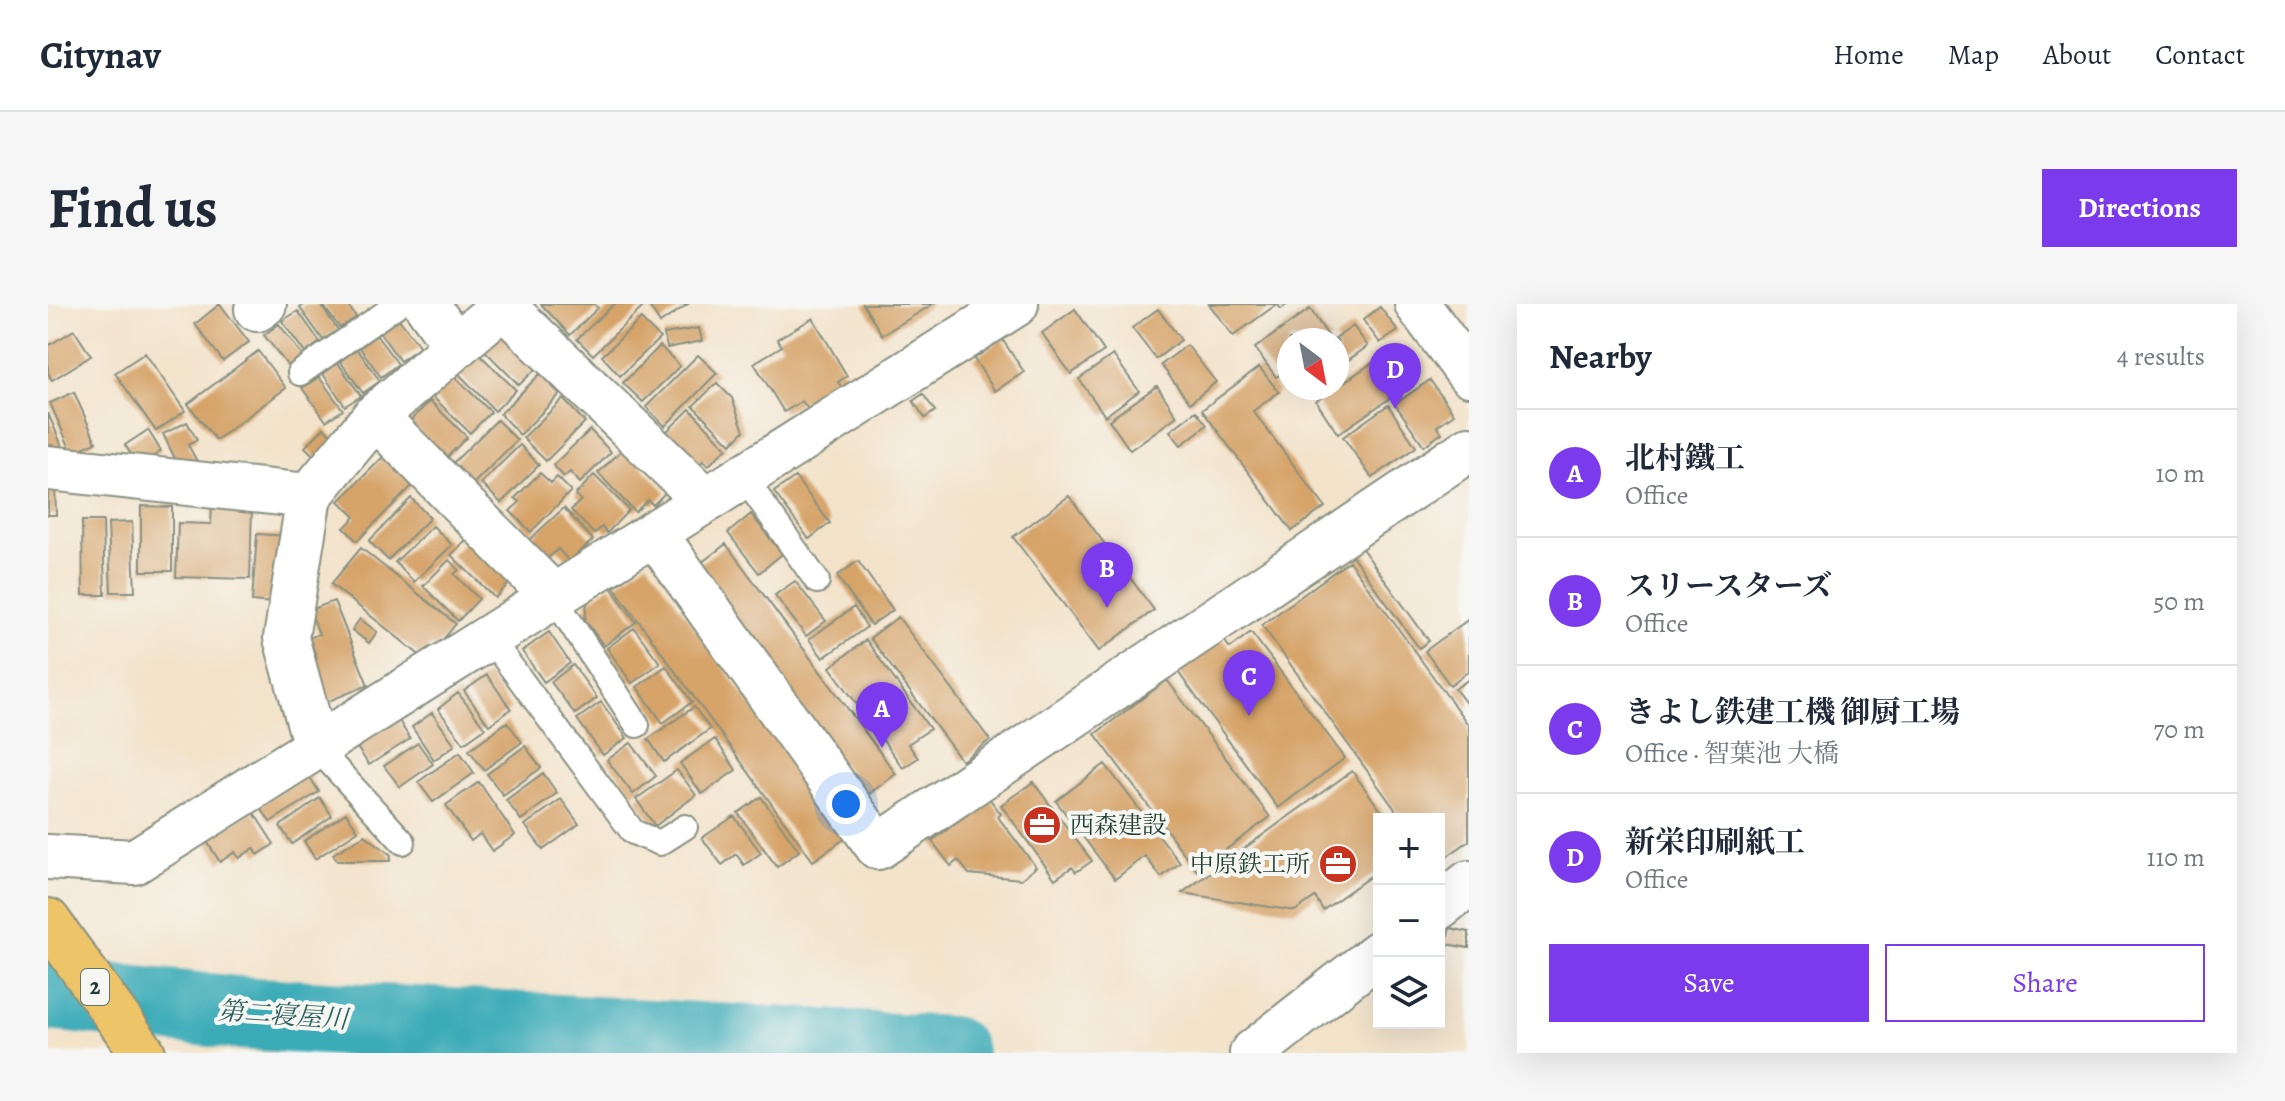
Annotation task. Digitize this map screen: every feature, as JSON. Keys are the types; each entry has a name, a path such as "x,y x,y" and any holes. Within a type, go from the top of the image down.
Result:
{"main road":[{"name":"2","path":"48,921 143,1053"}],"street":[{"path":"426,304 456,346"},
{"path":"48,857 134,862 1016,304"},
{"path":"1417,304 1469,374"},
{"path":"316,747 286,638 309,496 375,416 504,305 705,500"},
{"path":"375,416 553,596"},
{"path":"654,533 878,847 1469,449"},
{"path":"48,468 309,496"},
{"path":"1445,902 1469,883"},
{"path":"1252,1053 1372,958"}],"lane":[{"path":"300,373 398,304"},
{"path":"743,476 817,581"},
{"path":"553,596 637,725"},
{"path":"489,637 633,832 660,843 685,827"},
{"path":"316,747 403,842"}],"building":[{"path":"220,304 249,342 223,361 195,324"},
{"path":"305,304 320,304 338,330 323,340 300,308"},
{"path":"322,304 347,304 356,317 340,328"},
{"path":"541,304 594,304 598,308 570,335"},
{"path":"614,304 640,304 643,307 593,355 577,339"},
{"path":"648,304 688,304 660,323"},
{"path":"863,304 933,304 882,335"},
{"path":"1209,304 1277,304 1233,336"},
{"path":"1380,307 1398,331 1380,343 1363,320"},
{"path":"1075,309 1104,351 1071,374 1042,333"},
{"path":"1158,309 1181,340 1156,359 1132,328"},
{"path":"1310,309 1323,328 1283,328"},
{"path":"298,311 320,342 305,353 282,321"},
{"path":"813,318 847,376 838,382 842,388 808,409 802,401 784,412 754,363 782,346 777,339"},
{"path":"399,319 420,347 400,361 380,333"},
{"path":"641,319 660,338 620,376 602,356"},
{"path":"279,324 302,355 288,366 264,335"},
{"path":"1353,326 1368,346 1349,359 1349,329"},
{"path":"503,328 540,365 519,385 482,348"},
{"path":"699,328 702,341 667,348 664,334"},
{"path":"74,330 91,356 52,380 48,373 48,346"},
{"path":"1277,332 1277,376 1276,377 1255,348"},
{"path":"376,335 398,364 381,377 360,348"},
{"path":"1002,339 1024,372 995,391 974,359"},
{"path":"1187,345 1216,382 1190,403 1161,365"},
{"path":"660,346 680,366 643,402 623,383"},
{"path":"357,349 380,381 363,393 340,361"},
{"path":"258,351 286,388 216,440 188,404"},
{"path":"145,353 185,411 156,431 115,373"},
{"path":"478,353 516,390 495,411 458,373"},
{"path":"698,355 717,373 665,426 646,407"},
{"path":"1113,355 1139,391 1105,416 1079,379"},
{"path":"1384,355 1406,387 1338,434 1316,401 1349,400 1349,379"},
{"path":"338,363 361,396 345,406 323,374"},
{"path":"1259,367 1277,393 1253,411 1325,507 1292,531 1202,410"},
{"path":"540,374 560,394 520,435 500,414"},
{"path":"453,375 491,412 470,433 432,396"},
{"path":"319,377 343,410 326,421 302,388"},
{"path":"1430,380 1454,414 1437,426 1442,433 1424,446 1395,404"},
{"path":"717,383 732,398 744,431 731,444 693,406"},
{"path":"1157,386 1177,416 1130,450 1109,420"},
{"path":"74,392 96,442 72,453 50,403"},
{"path":"923,394 935,411 925,418 913,401"},
{"path":"563,399 585,422 546,461 523,438"},
{"path":"430,401 467,437 446,458 409,422"},
{"path":"1388,405 1416,447 1372,478 1343,437"},
{"path":"690,409 727,448 708,466 703,461 698,466 665,433"},
{"path":"1196,411 1207,425 1181,445 1170,431"},
{"path":"48,413 62,446 48,452"},
{"path":"497,420 517,440 472,485 451,465"},
{"path":"187,422 197,440 188,445 198,463 181,471 163,434"},
{"path":"324,428 341,444 321,463 305,447"},
{"path":"148,430 161,451 139,466 125,445"},
{"path":"590,430 611,452 580,483 570,472 564,477 553,465"},
{"path":"520,445 539,465 501,503 481,483"},
{"path":"624,448 666,492 653,505 648,500 635,512 598,473"},
{"path":"388,452 417,481 357,541 344,528 355,517 339,501"},
{"path":"540,473 551,483 557,477 571,491 531,532 510,511 520,502 515,498"},
{"path":"594,475 629,510 607,533 602,527 594,534 571,510 581,500 575,495"},
{"path":"795,477 830,523 809,539 774,492"},
{"path":"55,483 56,515 48,515 48,484"},
{"path":"1069,496 1154,610 1099,651 1013,537"},
{"path":"411,498 430,518 388,560 369,541"},
{"path":"212,504 252,505 250,579 176,577 178,523 211,524"},
{"path":"141,506 172,507 172,571 141,571"},
{"path":"564,508 593,540 569,561 558,549 546,560 528,541"},
{"path":"751,514 782,554 759,573 728,533"},
{"path":"82,521 103,521 105,595 83,595"},
{"path":"132,522 135,592 111,592 108,523"},
{"path":"433,526 452,545 414,582 395,562"},
{"path":"257,534 289,536 283,604 252,601"},
{"path":"471,535 515,577 495,598 451,555"},
{"path":"1358,543 1429,641 1419,648 1348,550"},
{"path":"726,544 896,774 866,796 697,566"},
{"path":"361,548 456,624 436,648 431,646 422,657 331,584"},
{"path":"449,560 459,570 454,574 479,599 458,621 423,586"},
{"path":"858,561 893,610 871,625 837,576"},
{"path":"1349,561 1469,726 1469,841 1445,858 1445,813 1398,813 1262,625"},
{"path":"647,562 847,837 813,861 614,587"},
{"path":"795,581 826,621 806,636 775,595"},
{"path":"610,586 636,622 604,646 585,620 587,603"},
{"path":"334,601 368,685 324,703 308,662 317,658 309,638 319,634 310,610"},
{"path":"854,607 867,627 823,658 809,639"},
{"path":"898,617 990,740 962,761 870,638"},
{"path":"360,619 377,632 369,643 352,630"},
{"path":"1469,619 1469,671 1450,685 1425,651"},
{"path":"634,628 660,663 632,683 607,648"},
{"path":"549,632 570,663 544,682 522,651"},
{"path":"1251,632 1345,758 1278,808 1178,672 1223,639 1230,648"},
{"path":"866,640 930,729 908,744 918,758 903,768 830,667"},
{"path":"573,665 597,698 575,714 551,682"},
{"path":"666,666 692,702 663,723 637,687"},
{"path":"487,675 511,709 489,725 464,691"},
{"path":"1469,679 1469,707 1455,689"},
{"path":"1167,680 1270,817 1197,871 1095,734"},
{"path":"458,693 485,728 464,743 438,709"},
{"path":"601,702 627,738 603,755 577,719"},
{"path":"694,707 710,729 664,762 648,739"},
{"path":"432,713 455,745 434,760 412,727"},
{"path":"398,719 410,739 369,765 356,746"},
{"path":"507,722 522,742 484,770 469,750"},
{"path":"715,739 736,770 702,794 680,763"},
{"path":"418,743 433,764 400,787 384,766"},
{"path":"631,743 656,776 633,794 607,760"},
{"path":"525,746 541,768 503,795 487,774"},
{"path":"460,752 474,773 433,802 418,782"},
{"path":"1105,764 1180,863 1161,877 1145,856 1115,879 1056,801"},
{"path":"677,770 696,795 655,826 636,799"},
{"path":"1352,771 1383,813 1373,813 1373,874 1323,910 1315,897 1295,911 1182,893"},
{"path":"543,773 557,793 521,820 506,800"},
{"path":"308,774 319,792 270,822 259,805"},
{"path":"479,782 515,835 492,851 480,834 471,841 446,805"},
{"path":"1033,782 1092,861 1076,872 1072,867 1055,879 1001,805"},
{"path":"761,797 799,851 777,867 738,813"},
{"path":"320,798 332,816 292,844 280,826"},
{"path":"989,798 1001,814 998,817 1036,867 1021,879 969,874 958,860 951,866 932,841"},
{"path":"561,799 579,824 543,850 525,825"},
{"path":"252,810 274,844 258,855 254,848 239,858 235,852 220,862 206,840"},
{"path":"346,813 358,831 315,859 304,841"},
{"path":"734,816 761,853 744,865 736,854 722,865 702,838"},
{"path":"365,835 391,855 390,861 337,861 333,854"},
{"path":"1450,928 1469,932 1469,948 1446,944"}],"waterway":[{"name":"第二寝屋川","path":"48,994 239,1013 950,1053"}],"place":[{"name":"新栄印刷紙工","path":"1395,409"},
{"name":"スリースターズ","path":"1107,608"},
{"name":"きよし鉄建工機 御厨工場","path":"1249,716"},
{"name":"北村鐵工","path":"882,748"},
{"name":"西森建設","path":"1042,825"},
{"name":"中原鉄工所","path":"1338,864"}]}
